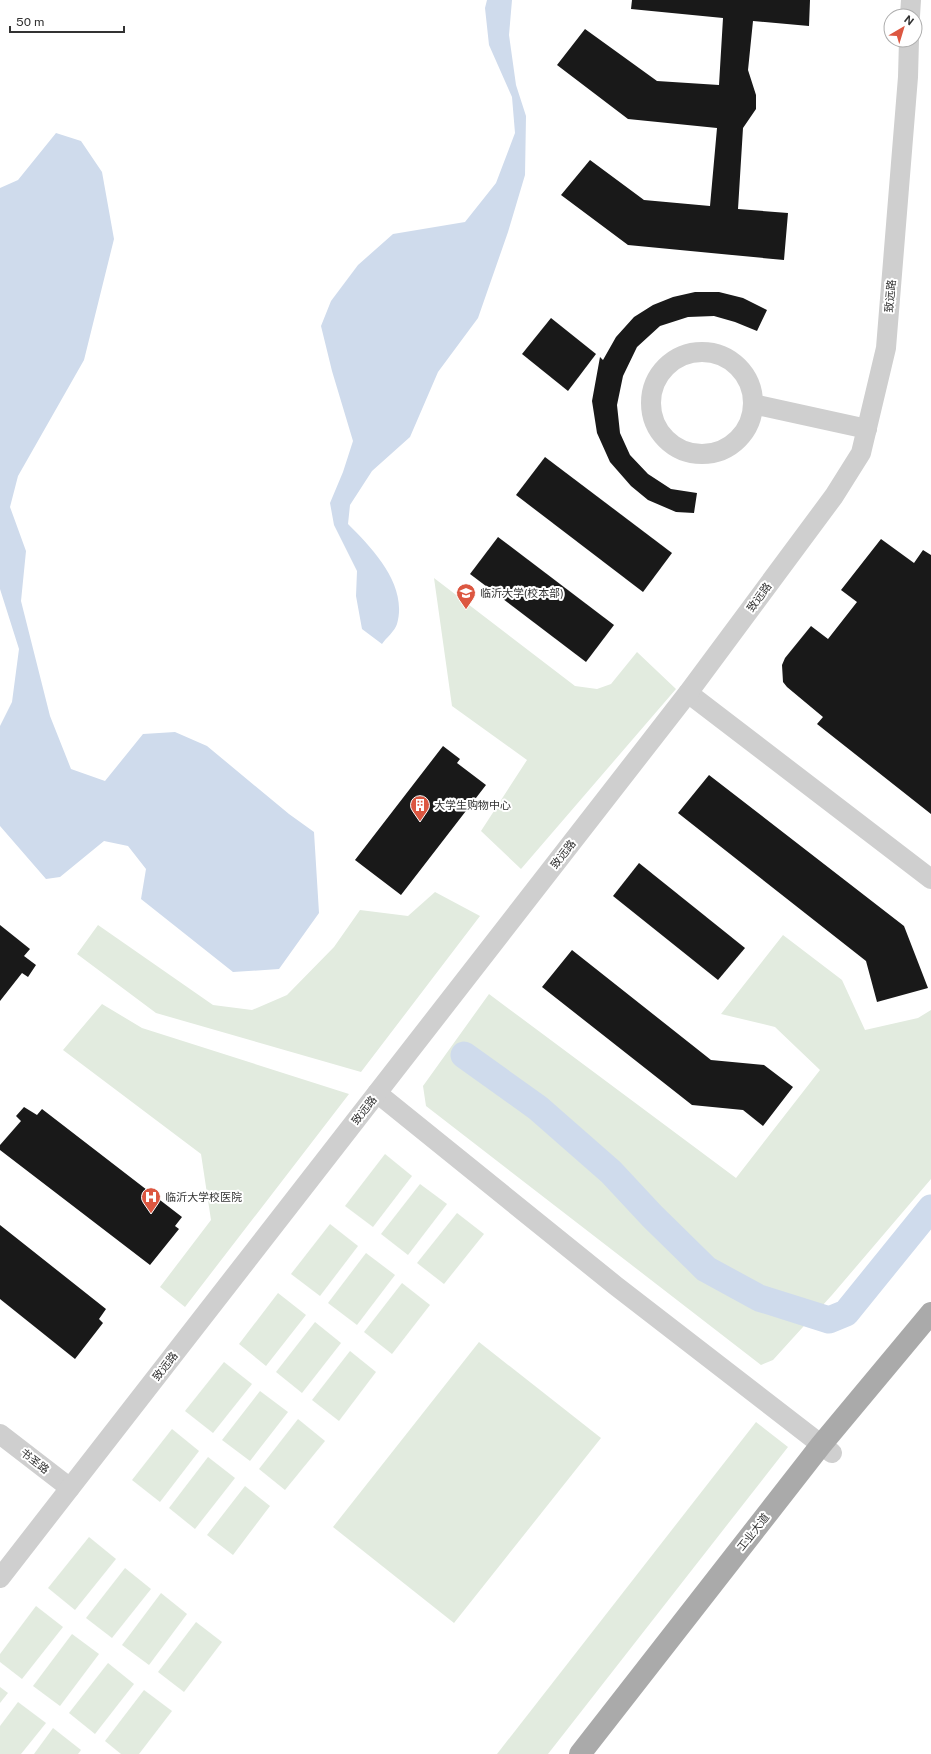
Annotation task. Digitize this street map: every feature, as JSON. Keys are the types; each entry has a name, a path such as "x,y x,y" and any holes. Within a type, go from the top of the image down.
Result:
{"main road":[{"name":"工业大道","path":"598,1754 826,1449 931,1313"},
{"name":"工业大道","path":"580,1754 826,1449 931,1335"}],"street":[{"name":"致远路","path":"0,1578 688,693 834,496 861,453 886,348 908,77 909,48"},
{"path":"698,352 714,354 730,361 735,365 744,374 749,383 753,395 753,404 752,414 747,429 736,442 723,451 707,454 688,453 675,447 662,435 656,425 652,413 651,402 653,387 660,373 669,364 682,356 698,352"},
{"path":"753,404 867,429"},
{"path":"688,693 931,879"},
{"path":"377,1093 616,1286 826,1449"},
{"name":"书圣路","path":"0,1434 70,1488"}],"shaded area":[{"path":"434,578 575,686 597,689 611,684 637,652 676,689 521,869 481,831 527,760 452,706"},
{"path":"435,892 480,916 361,1072 156,1013 77,954 98,925 213,1005 252,1010 287,995 334,947 360,910 408,916"},
{"path":"783,935 842,980 865,1030 918,1018 931,1010 931,1179 832,1295 773,1360 761,1365 426,1106 423,1086 489,994 736,1178 820,1070 775,1027 721,1014"},
{"path":"102,1004 142,1028 349,1094 185,1307 160,1287 211,1220 201,1154 63,1050"},
{"path":"385,1154 412,1176 373,1227 345,1206"},
{"path":"420,1184 447,1204 408,1255 381,1234"},
{"path":"457,1213 484,1234 444,1284 417,1263"},
{"path":"330,1224 358,1246 320,1296 291,1274"},
{"path":"366,1253 395,1275 357,1325 328,1303"},
{"path":"402,1283 430,1305 392,1354 364,1332"},
{"path":"278,1293 306,1315 266,1366 239,1344"},
{"path":"315,1322 341,1343 302,1393 276,1372"},
{"path":"479,1342 601,1438 454,1623 333,1527"},
{"path":"350,1351 376,1372 339,1421 312,1400"},
{"path":"224,1362 252,1384 213,1433 185,1411"},
{"path":"260,1391 288,1412 250,1461 222,1440"},
{"path":"298,1419 325,1441 285,1490 259,1469"},
{"path":"756,1422 788,1447 548,1754 497,1754"},
{"path":"172,1429 199,1451 160,1502 132,1480"},
{"path":"208,1457 235,1478 195,1529 169,1508"},
{"path":"245,1486 270,1506 233,1555 207,1535"},
{"path":"89,1537 116,1559 75,1610 48,1588"},
{"path":"125,1568 151,1589 112,1638 86,1618"},
{"path":"161,1593 187,1614 149,1665 122,1645"},
{"path":"36,1606 63,1627 22,1679 0,1662 0,1654"},
{"path":"196,1622 222,1642 184,1692 158,1672"},
{"path":"72,1634 99,1654 60,1706 33,1686"},
{"path":"108,1663 134,1684 95,1734 69,1713"},
{"path":"0,1687 8,1693 0,1703"},
{"path":"144,1690 172,1711 139,1754 121,1754 105,1741"},
{"path":"18,1702 46,1723 21,1754 0,1754 0,1726"},
{"path":"53,1728 81,1750 78,1754 34,1754"}],"water":[{"path":"487,0 512,0 509,35 516,85 526,116 525,175 508,232 478,318 438,372 410,437 372,471 350,505 348,524 377,556 393,582 398,595 399,610 397,624 382,644 362,629 356,596 357,571 334,525 330,503 343,472 353,441 332,371 321,326 331,301 358,265 393,234 465,222 496,183 515,133 512,97 489,45 485,8"},
{"path":"56,133 81,141 102,172 114,239 84,360 18,476 10,507 26,551 21,601 50,716 71,769 105,781 143,734 175,732 207,746 289,814 314,832 319,913 279,969 233,972 141,899 146,869 128,846 104,841 60,877 46,879 0,826 0,726 12,702 19,649 0,589 0,188 18,180"}],"building":[{"path":"632,0 810,0 809,26 753,21 748,70 756,95 756,109 743,128 738,209 788,213 784,260 628,245 561,195 590,160 644,200 710,206 717,128 628,119 557,65 585,29 657,81 719,85 723,18 631,9"},
{"path":"695,292 719,292 743,298 767,310 757,331 735,322 714,316 688,317 660,326 637,347 623,376 617,405 620,433 630,455 648,474 671,489 697,493 694,513 676,512 648,500 631,486 610,462 597,433 592,401 600,357 603,360 616,337 634,317 653,305 673,297"},
{"path":"551,318 596,354 568,391 522,354"},
{"path":"545,457 672,553 643,592 516,495"},
{"path":"498,537 614,625 586,662 470,574"},
{"path":"881,539 914,563 923,550 931,555 931,814 817,724 823,717 783,682 782,665 785,658 811,626 828,639 857,602 841,590"},
{"name":"大学生购物中心","path":"443,746 460,759 457,763 486,785 401,895 355,860"},
{"path":"709,775 904,926 928,988 877,1002 866,961 678,813"},
{"path":"639,863 745,948 718,980 613,896"},
{"path":"0,925 30,949 24,956 36,965 28,977 22,973 0,1001"},
{"path":"572,950 711,1060 764,1065 793,1087 763,1126 743,1110 692,1105 542,987"},
{"path":"24,1107 37,1115 42,1109 182,1217 175,1226 179,1229 150,1265 0,1150 0,1145 21,1121 16,1116"},
{"path":"0,1225 106,1309 99,1319 103,1323 75,1359 0,1299"}],"waterway":[{"path":"464,1055 538,1108 611,1172 652,1216 706,1269 759,1298 829,1320 846,1313 931,1208"}],"place":[{"name":"临沂大学(校本部)","path":"466,610"},
{"name":"大学生购物中心","path":"420,822"},
{"name":"临沂大学校医院","path":"151,1214"}]}
